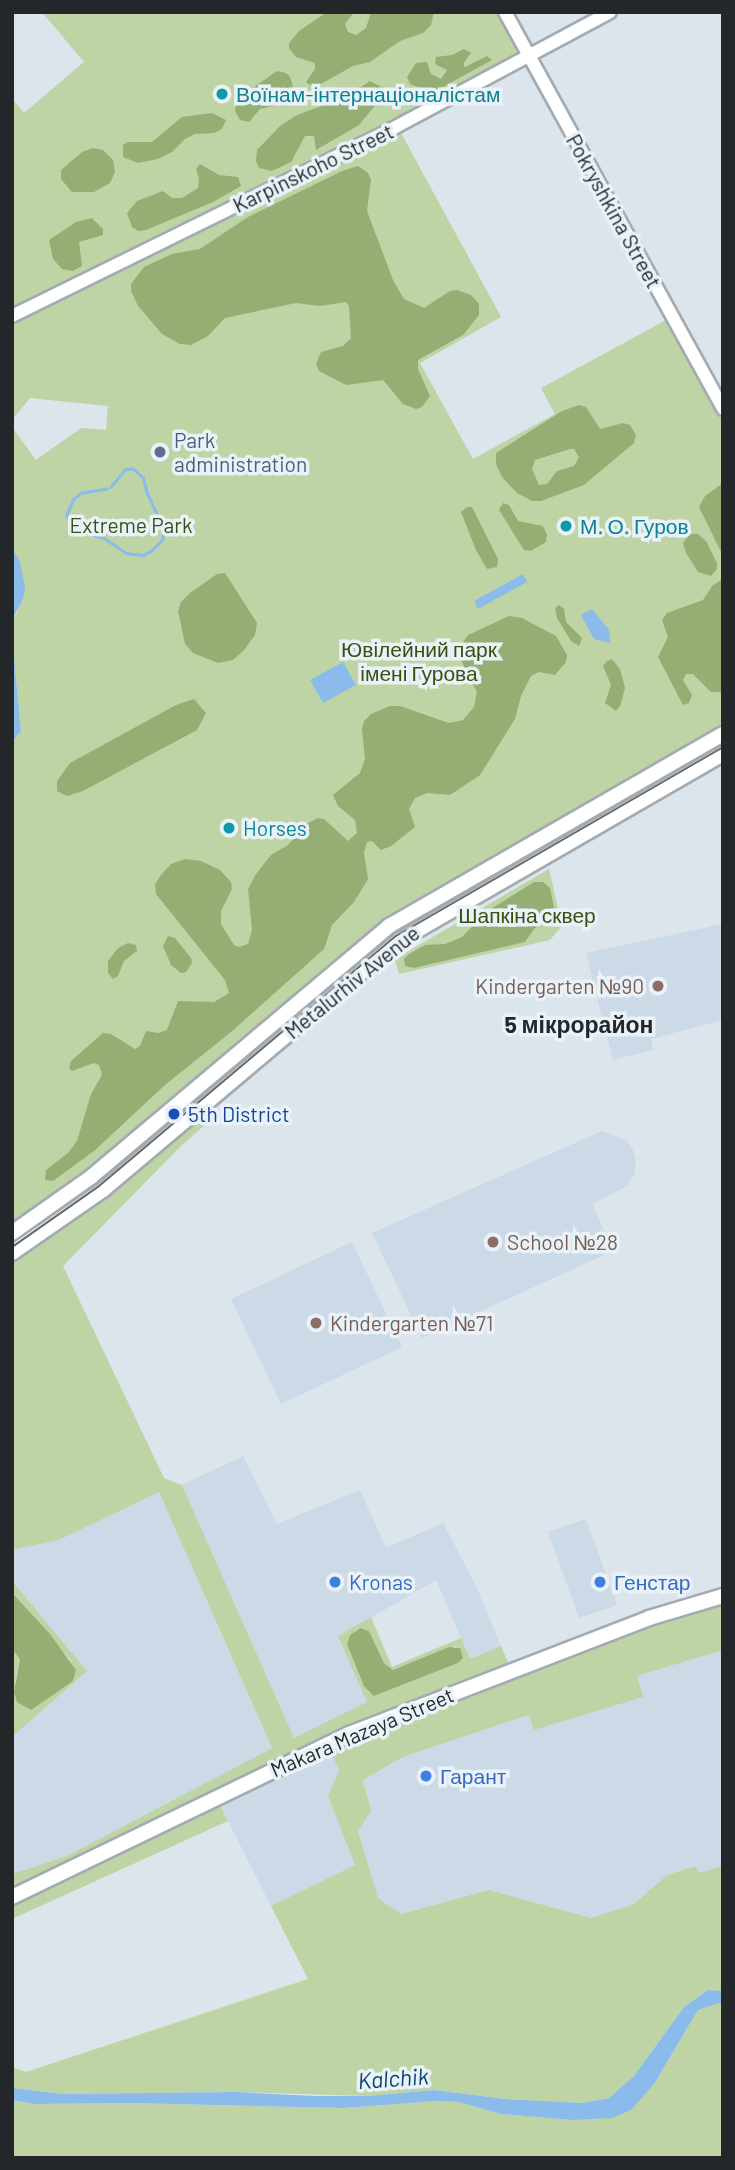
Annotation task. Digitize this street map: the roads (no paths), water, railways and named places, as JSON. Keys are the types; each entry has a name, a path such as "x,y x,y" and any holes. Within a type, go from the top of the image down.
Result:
{"main road":[{"name":"Metalurhiv Avenue","path":"12,1233 91,1177 389,926 723,734"},
{"name":"Metalurhiv Avenue","path":"12,1253 103,1190 399,941 723,754"},
{"name":"Makara Mazaya Street","path":"12,1897 349,1734 627,1626 723,1596"}],"street":[{"name":"Pokryshkina Street","path":"505,12 723,410"},
{"name":"Karpinskoho Street","path":"12,316 392,129 610,12"}],"water":[{"path":"12,548 20,561 25,587 23,599 12,620"},
{"path":"523,574 527,582 478,609 474,601"},
{"path":"592,609 609,630 610,643 594,639 581,615"},
{"path":"12,637 21,731 12,742"},
{"path":"343,662 356,685 323,703 310,680"},
{"path":"708,1990 723,1991 723,2002 698,2010 654,2084 631,2110 612,2118 572,2120 501,2114 459,2102 437,2101 344,2108 131,2103 35,2104 12,2100 12,2088 62,2094 237,2092 314,2096 368,2096 434,2090 505,2099 582,2103 609,2098 634,2076 684,2007"}],"waterway":[{"path":"107,489 81,493 74,499 67,515 73,530 104,538 126,553 143,555 151,551 162,540 164,530 147,494 143,478 133,469 125,470 111,487"}],"tram line":[{"path":"12,1247 99,1186 396,936 723,747"}],"place":[{"name":"Воїнам-інтернаціоналістам","path":"222,94"},
{"name":"Park administration","path":"160,452"},
{"name":"М. О. Гуров","path":"566,526"},
{"name":"Horses","path":"229,828"},
{"name":"Kindergarten №90","path":"658,986"},
{"name":"5th District","path":"174,1114"},
{"name":"School №28","path":"493,1242"},
{"name":"Kindergarten №71","path":"316,1323"},
{"name":"Kronas","path":"335,1582"},
{"name":"Генстар","path":"600,1582"},
{"name":"Гарант","path":"426,1776"}],"district":[{"name":"5 мікрорайон","path":"579,1024"}],"park label":[{"name":"Extreme Park","path":"131,525"},
{"name":"Ювілейний парк імені Гурова","path":"419,661"},
{"name":"Шапкіна сквер","path":"527,915"}],"water label":[{"name":"Kalchik","path":"393,2078"}]}
